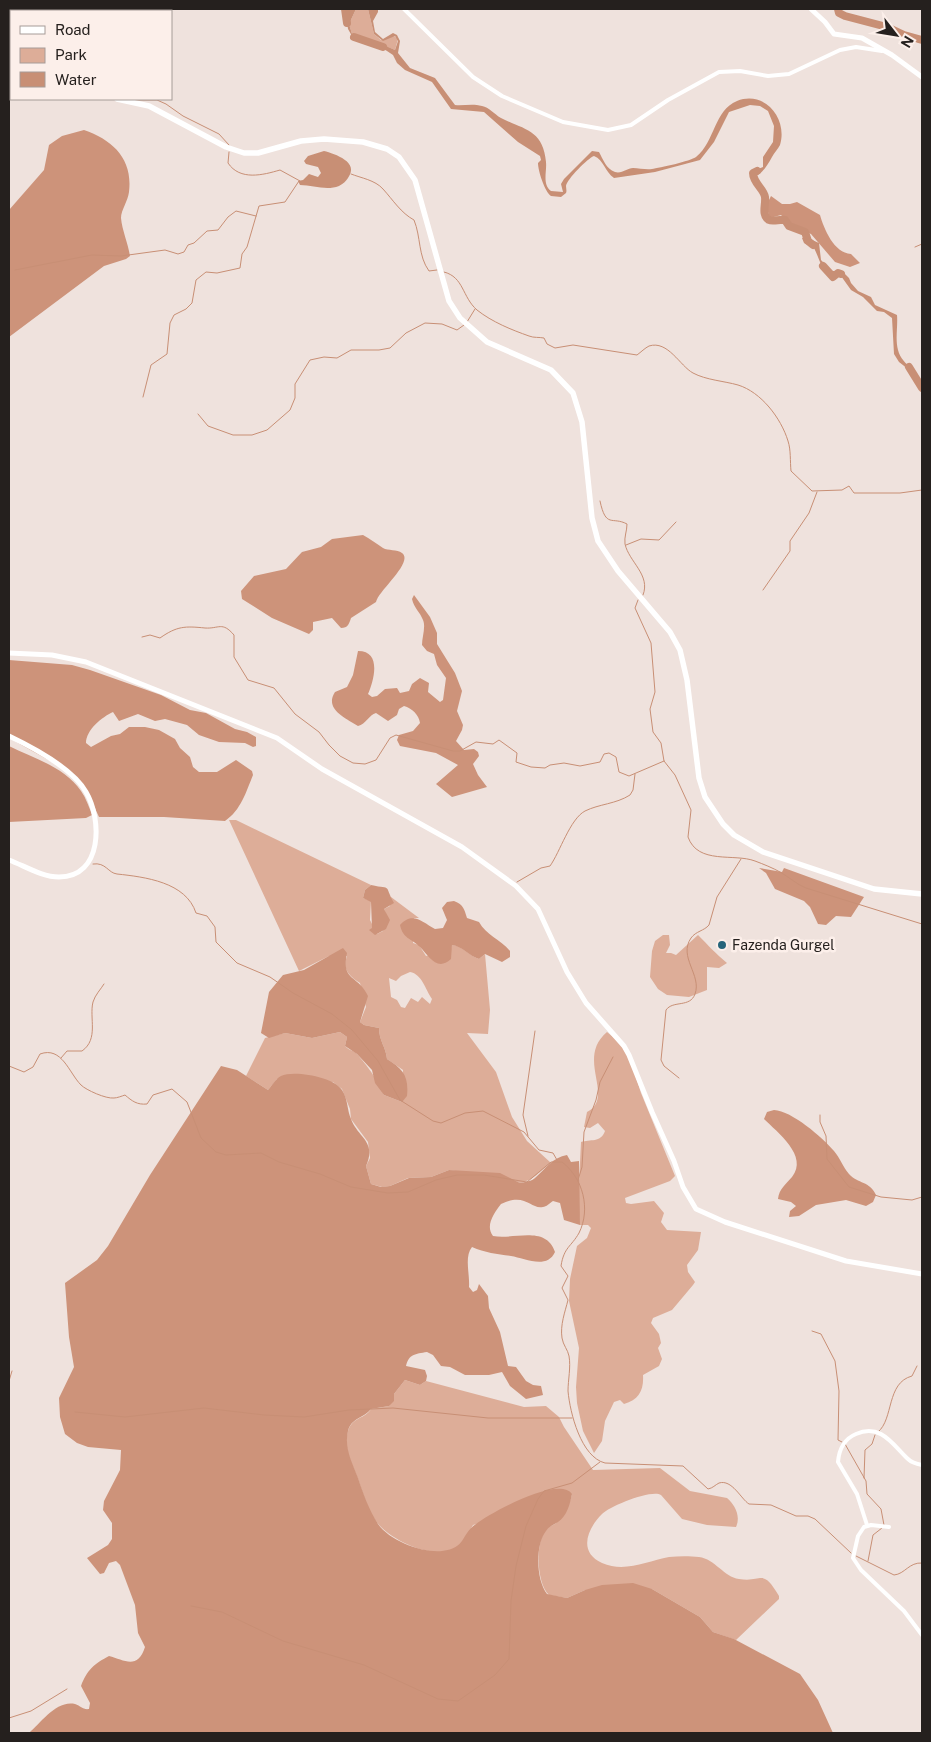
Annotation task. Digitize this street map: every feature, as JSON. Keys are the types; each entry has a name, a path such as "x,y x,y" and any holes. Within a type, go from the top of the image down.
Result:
{"main road":[{"path":"122,100 149,106 226,147 244,154 258,153 300,141 324,139 375,144 399,157 415,180 449,301 460,318 487,342 551,370 566,382 573,393 582,422 592,518 598,541 618,571 670,632 680,650 687,680 699,778 705,797 715,814 734,835 763,852 874,889 922,894"}],"street":[{"path":"404,9 464,70 502,96 563,122 608,130 631,125 668,100 722,72 768,76 789,74 840,50 856,47 885,51"},
{"path":"811,9 825,22 834,34 859,37 885,51 922,77"},
{"path":"9,653 52,655 86,662 277,738 322,769 462,846 516,886 538,910 567,972 586,1003 624,1046 629,1055 674,1161 682,1187 696,1208 724,1222 840,1259 922,1274"},
{"path":"9,736 29,746 75,779 85,791 92,806 96,829 96,843 90,859 78,873 70,876 51,877 9,860"},
{"path":"867,1525 857,1494 838,1462 842,1447 848,1438 859,1432 872,1431 891,1440 911,1462 922,1465"},
{"path":"867,1525 889,1527"},
{"path":"867,1525 858,1536 852,1555 854,1561 904,1611 922,1635"}],"green space":[{"path":"356,9 368,9 374,34 381,40 394,36 398,39 395,50 378,43 364,41 352,34 349,24"},
{"path":"229,820 236,820 371,885 365,890 363,898 371,901 370,920 377,934 383,931 387,916 384,909 390,906 391,897 419,918 414,918 413,943 419,945 426,956 451,949 452,945 456,945 479,959 485,954 490,1010 488,1034 467,1033 496,1072 512,1117 527,1141 551,1163 533,1177 520,1183 510,1179 449,1170 431,1177 408,1178 390,1186 382,1187 371,1184 366,1166 370,1158 368,1142 351,1119 350,1109 342,1089 333,1082 277,1079 268,1090 246,1076 265,1038 285,1033 312,1038 340,1032 347,1037 345,1046 356,1053 370,1070 384,1095 402,1102 403,1070 387,1059 379,1028 364,1025 360,1022 366,1007 360,983 350,975 346,968 347,956 329,956 299,971","holes":["410,972 418,976 432,999 430,1004 422,997 418,1002 411,998 405,1008 401,1007 397,1000 391,997 389,978 396,981 401,976"]},
{"path":"663,935 669,935 670,945 666,953 676,955 698,935 727,963 719,968 707,967 707,990 689,997 667,995 658,989 650,977 652,951 655,941"},
{"path":"607,1032 619,1042 630,1059 641,1093 675,1176 670,1181 625,1198 626,1203 654,1201 664,1213 661,1222 667,1230 701,1232 698,1250 687,1265 688,1272 695,1282 672,1310 653,1318 651,1323 659,1334 661,1343 658,1348 662,1359 659,1366 643,1375 643,1385 637,1397 624,1404 620,1400 614,1402 605,1421 602,1441 594,1453 583,1431 577,1403 576,1387 579,1348 569,1301 570,1279 577,1246 587,1238 591,1228 588,1225 580,1225 578,1204 581,1142 598,1139 605,1131 598,1123 590,1128 584,1127 587,1112 595,1105 598,1097 594,1054 598,1043"},
{"path":"405,1380 420,1385 426,1381 524,1407 546,1406 559,1417 593,1470 660,1468 690,1491 727,1498 736,1511 738,1519 736,1527 707,1525 682,1519 661,1495 649,1494 640,1496 602,1514 592,1526 587,1540 587,1547 594,1558 602,1563 619,1567 628,1567 669,1557 705,1558 734,1578 747,1580 765,1579 773,1587 779,1599 736,1640 713,1632 700,1617 652,1589 585,1590 567,1598 549,1595 539,1572 540,1542 547,1528 556,1523 564,1513 572,1494 473,1525 467,1537 460,1545 449,1551 429,1551 397,1539 381,1527 370,1511 349,1456 347,1438 352,1423 371,1409 389,1406 394,1394"}],"shaded area":[{"path":"84,130 104,139 112,145 119,152 128,170 129,192 121,218 130,256 104,266 9,337 9,210 44,170 49,145 62,136"},
{"path":"771,196 782,204 797,202 820,215 827,233 835,245 845,253 851,254 860,263 850,267 835,262 811,234 792,226 781,215 770,218 766,206"},
{"path":"363,535 383,548 402,553 404,557 403,563 376,602 351,618 347,626 341,628 332,618 313,622 313,630 309,634 272,618 242,599 241,591 254,576 286,569 302,552 321,547 332,539"},
{"path":"414,595 430,617 437,633 437,644 455,673 462,691 457,711 463,725 456,741 464,750 474,749 478,752 479,756 473,764 487,787 452,797 436,784 458,765 436,753 400,746 397,740 399,735 413,731 420,723 417,715 412,710 404,706 399,709 397,715 388,721 376,713 358,726 342,716 332,703 335,692 347,687 353,675 358,651 366,652 373,661 374,674 368,694 372,697 377,696 385,689 397,688 400,693 409,691 412,684 420,678 429,683 428,692 440,702 443,700 446,678 437,665 434,654 427,651 422,645 424,623 413,602"},
{"path":"9,660 72,665 90,670 161,695 190,710 206,713 235,729 256,737 256,746 253,747 245,743 219,742 199,735 187,725 165,719 155,721 138,714 119,721 113,712 95,724 87,738 86,743 91,747 111,736 120,734 129,727 145,727 159,730 175,739 180,748 190,757 193,767 199,772 217,772 236,760 252,771 253,775 239,806 231,817 225,821 164,817 99,817 86,789 68,771 9,738"},
{"path":"9,746 58,769 83,794 92,815 86,818 9,822"},
{"path":"759,868 782,872 784,868 864,897 851,917 836,916 826,925 818,924 810,907 804,901 775,889 766,873"},
{"path":"371,885 387,888 394,903 384,909 390,920 386,929 375,935 369,930 372,928 371,902 363,898 365,890"},
{"path":"454,901 462,906 467,918 479,922 485,930 510,951 510,957 502,962 485,954 479,959 452,945 451,959 446,963 437,963 401,930 400,925 413,918 435,929 443,928 447,920 442,908 447,902"},
{"path":"343,948 347,953 346,969 348,974 360,984 368,996 360,1022 364,1025 379,1028 387,1059 401,1070 406,1078 407,1096 402,1102 384,1095 375,1083 372,1070 357,1054 345,1046 347,1037 340,1032 312,1038 285,1033 269,1038 261,1033 269,992 283,975 304,970"},
{"path":"221,1066 237,1070 268,1090 275,1081 287,1074 304,1074 323,1078 338,1085 344,1093 354,1125 368,1145 369,1158 366,1166 371,1184 381,1187 390,1186 409,1178 431,1177 449,1170 500,1173 520,1183 534,1179 562,1156 567,1155 571,1162 579,1161 580,1225 564,1220 560,1203 553,1201 539,1207 522,1200 509,1201 501,1204 491,1220 490,1228 493,1236 537,1236 551,1244 555,1252 551,1257 541,1262 535,1262 472,1247 468,1256 469,1287 473,1292 477,1290 479,1284 488,1296 489,1308 500,1332 508,1366 516,1367 526,1381 533,1385 541,1386 543,1395 526,1399 510,1386 502,1372 489,1375 465,1375 450,1367 441,1366 433,1355 427,1352 413,1355 406,1366 425,1370 426,1381 420,1385 405,1380 394,1394 394,1401 389,1406 371,1409 352,1423 348,1431 349,1455 369,1507 383,1530 398,1541 416,1548 442,1551 456,1547 471,1528 495,1512 540,1492 565,1489 572,1494 568,1510 561,1519 547,1529 540,1545 539,1572 543,1588 547,1594 567,1598 602,1585 633,1583 652,1589 700,1617 713,1632 734,1639 800,1674 818,1700 833,1733 29,1733 49,1713 61,1705 75,1704 89,1709 90,1703 81,1686 92,1668 109,1656 130,1662 134,1661 139,1659 145,1647 138,1633 135,1605 120,1565 116,1561 109,1563 104,1573 100,1574 87,1558 108,1545 112,1539 112,1523 103,1510 104,1501 120,1470 121,1450 88,1447 77,1443 65,1434 60,1417 59,1398 74,1367 69,1337 65,1283 97,1260 108,1246 150,1175"},
{"path":"781,1111 798,1120 829,1145 852,1177 871,1187 876,1195 873,1202 866,1206 846,1200 816,1205 799,1216 789,1217 790,1211 796,1206 791,1202 778,1199 781,1189 792,1177 796,1169 797,1161 789,1145 764,1119 767,1112"}],"water":[{"path":"345,9 356,9 349,24 352,34 364,41 379,43 395,50 398,41 395,36 383,41 374,34 368,9 378,9 373,21 375,32 383,39 393,33 397,35 400,41 398,53 410,68 435,78 455,105 485,107 501,118 531,132 537,137 544,151 546,181 551,191 563,192 561,184 564,179 592,151 599,152 607,166 615,172 622,172 633,168 656,168 693,159 702,151 724,111 729,105 737,101 757,100 765,103 772,109 781,126 780,145 764,170 752,177 753,171 763,167 763,157 773,142 774,126 768,111 760,106 750,105 729,112 714,142 700,160 655,172 614,178 608,173 600,160 594,156 570,179 566,186 566,193 561,197 551,196 546,190 538,167 538,163 541,160 540,156 518,142 484,112 451,109 432,82 405,70 397,63 393,55 384,49 367,44 352,36 348,29"},
{"path":"324,151 334,154 349,163 351,172 348,178 339,186 334,187 324,188 300,185 298,181 303,180 309,174 318,177 321,173 318,167 306,164 304,161 308,156"},
{"path":"805,237 819,243 821,260 831,271 842,271 858,291 871,297 875,305 897,315 897,341 900,356 919,377 922,389 917,376 899,362 894,354 892,318 884,312 877,311 863,297 851,290 841,276 830,275 826,272 814,248 804,243 802,238"}],"waterway":[{"path":"345,9 347,23"},
{"path":"838,9 839,13 845,16 887,27 904,35 922,40"},
{"path":"354,37 383,47"},
{"path":"135,100 157,100 166,104 183,116 219,134 229,145"},
{"path":"229,152 228,163 239,172 259,175 280,170 300,181"},
{"path":"757,171 753,173 753,177 764,194 764,213 767,218 771,221 785,220 789,226 805,232 808,241 813,245"},
{"path":"351,174 372,181 380,186 401,210 414,220 425,265 429,271 437,270"},
{"path":"143,397 151,365 167,354 170,323 174,315 186,309 192,303 196,280 206,272 217,273 240,268 242,254 247,247 259,206 285,202 299,181"},
{"path":"15,270 92,255 121,256 165,250 178,254 184,252 188,245 194,243 207,231 218,230 228,217 236,211 256,216"},
{"path":"915,247 922,244"},
{"path":"823,266 833,277 838,273 841,274"},
{"path":"444,272 455,278 477,310 496,322 516,331 531,337 544,338 547,344 555,348 573,345 637,355 649,346 656,345 668,350 693,373 738,385 755,393 769,407 785,432 790,452 791,471 812,491 842,490 849,486 854,493 900,493 922,490"},
{"path":"467,322 475,309"},
{"path":"198,414 208,426 233,435 252,435 267,430 290,410 295,398 295,384 310,360 324,357 337,358 351,350 390,348 406,333 425,323 442,324 457,330 464,325"},
{"path":"909,367 922,388"},
{"path":"763,590 790,551 790,541 809,513 817,492"},
{"path":"600,501 602,510 607,518 627,524 625,544 627,551 642,575 645,588 643,595"},
{"path":"626,545 641,539 659,540 676,522"},
{"path":"638,600 635,608 651,643 655,692 650,709 653,732 661,743 664,761 675,775 691,810 688,837 693,846 708,855 755,861 806,888 922,924"},
{"path":"142,637 150,635 160,638 171,631 186,627 226,628 234,635 234,657 248,680 274,688 295,714 319,732 340,756 353,763 365,764 376,760 390,738 396,735 453,751 460,751 476,742 493,744 499,740 517,753 516,762 531,767 545,768 550,765 564,763 580,766 600,762 604,754 609,753 616,757 619,772 629,776 664,761"},
{"path":"517,882 541,868 550,866 570,828 585,811 630,795 633,790 635,774"},
{"path":"679,1078 664,1066 661,1060 666,1010 673,1005 689,1001 695,994 696,980 688,959 688,945 693,936 709,925 717,897 741,859"},
{"path":"93,864 104,866 114,873 152,879 183,894 191,903 196,913 207,916 215,927 216,942 237,963 270,977 293,993 332,1014 352,1030 378,1061 400,1100 433,1121 441,1123 465,1113 483,1111 524,1132 539,1150 553,1153 557,1160"},
{"path":"61,1058 67,1051 82,1051 90,1041 93,1002 104,984"},
{"path":"528,1136 523,1115 535,1031"},
{"path":"9,1066 24,1072 33,1067 40,1054 54,1054 64,1062 81,1085 87,1089 110,1098 125,1095 132,1101 140,1104 147,1104 153,1095 172,1089 187,1102 201,1138 216,1152 226,1155 261,1153 279,1162 320,1174 351,1187 388,1193 408,1192 436,1180 457,1175 484,1175 527,1182 551,1162 562,1162 575,1176 580,1185 584,1204 583,1224 562,1260 561,1266 568,1276 562,1288 568,1300 563,1319 562,1333 570,1360 568,1391 571,1411 578,1433 589,1452 605,1463 683,1466 708,1489 719,1483 728,1484 749,1504 771,1505 796,1516 808,1516 815,1519 851,1553"},
{"path":"578,1180 582,1167 584,1132 596,1100 600,1082 613,1057"},
{"path":"820,1115 820,1122 826,1136 827,1159 849,1187 881,1197 912,1200 922,1197"},
{"path":"812,1331 821,1334 835,1361 839,1391 838,1440 842,1442"},
{"path":"878,1432 883,1426 898,1386 912,1376 917,1366"},
{"path":"9,1381 12,1371"},
{"path":"75,1412 125,1417 204,1408 264,1415 304,1417 349,1410 393,1408 488,1418 572,1418"},
{"path":"864,1478 865,1450 872,1444 875,1435"},
{"path":"845,1444 866,1481 867,1494 881,1509 884,1525"},
{"path":"191,1606 222,1612 283,1641 364,1665 438,1699 458,1701 495,1675 509,1659 511,1601 516,1566 526,1526 538,1499 544,1491 572,1483 600,1462"},
{"path":"868,1561 873,1535 882,1528"},
{"path":"856,1556 894,1575 901,1573 914,1564 922,1563"},
{"path":"9,1718 31,1711 67,1689"}],"place":[{"name":"Fazenda Gurgel","path":"722,945"}]}
